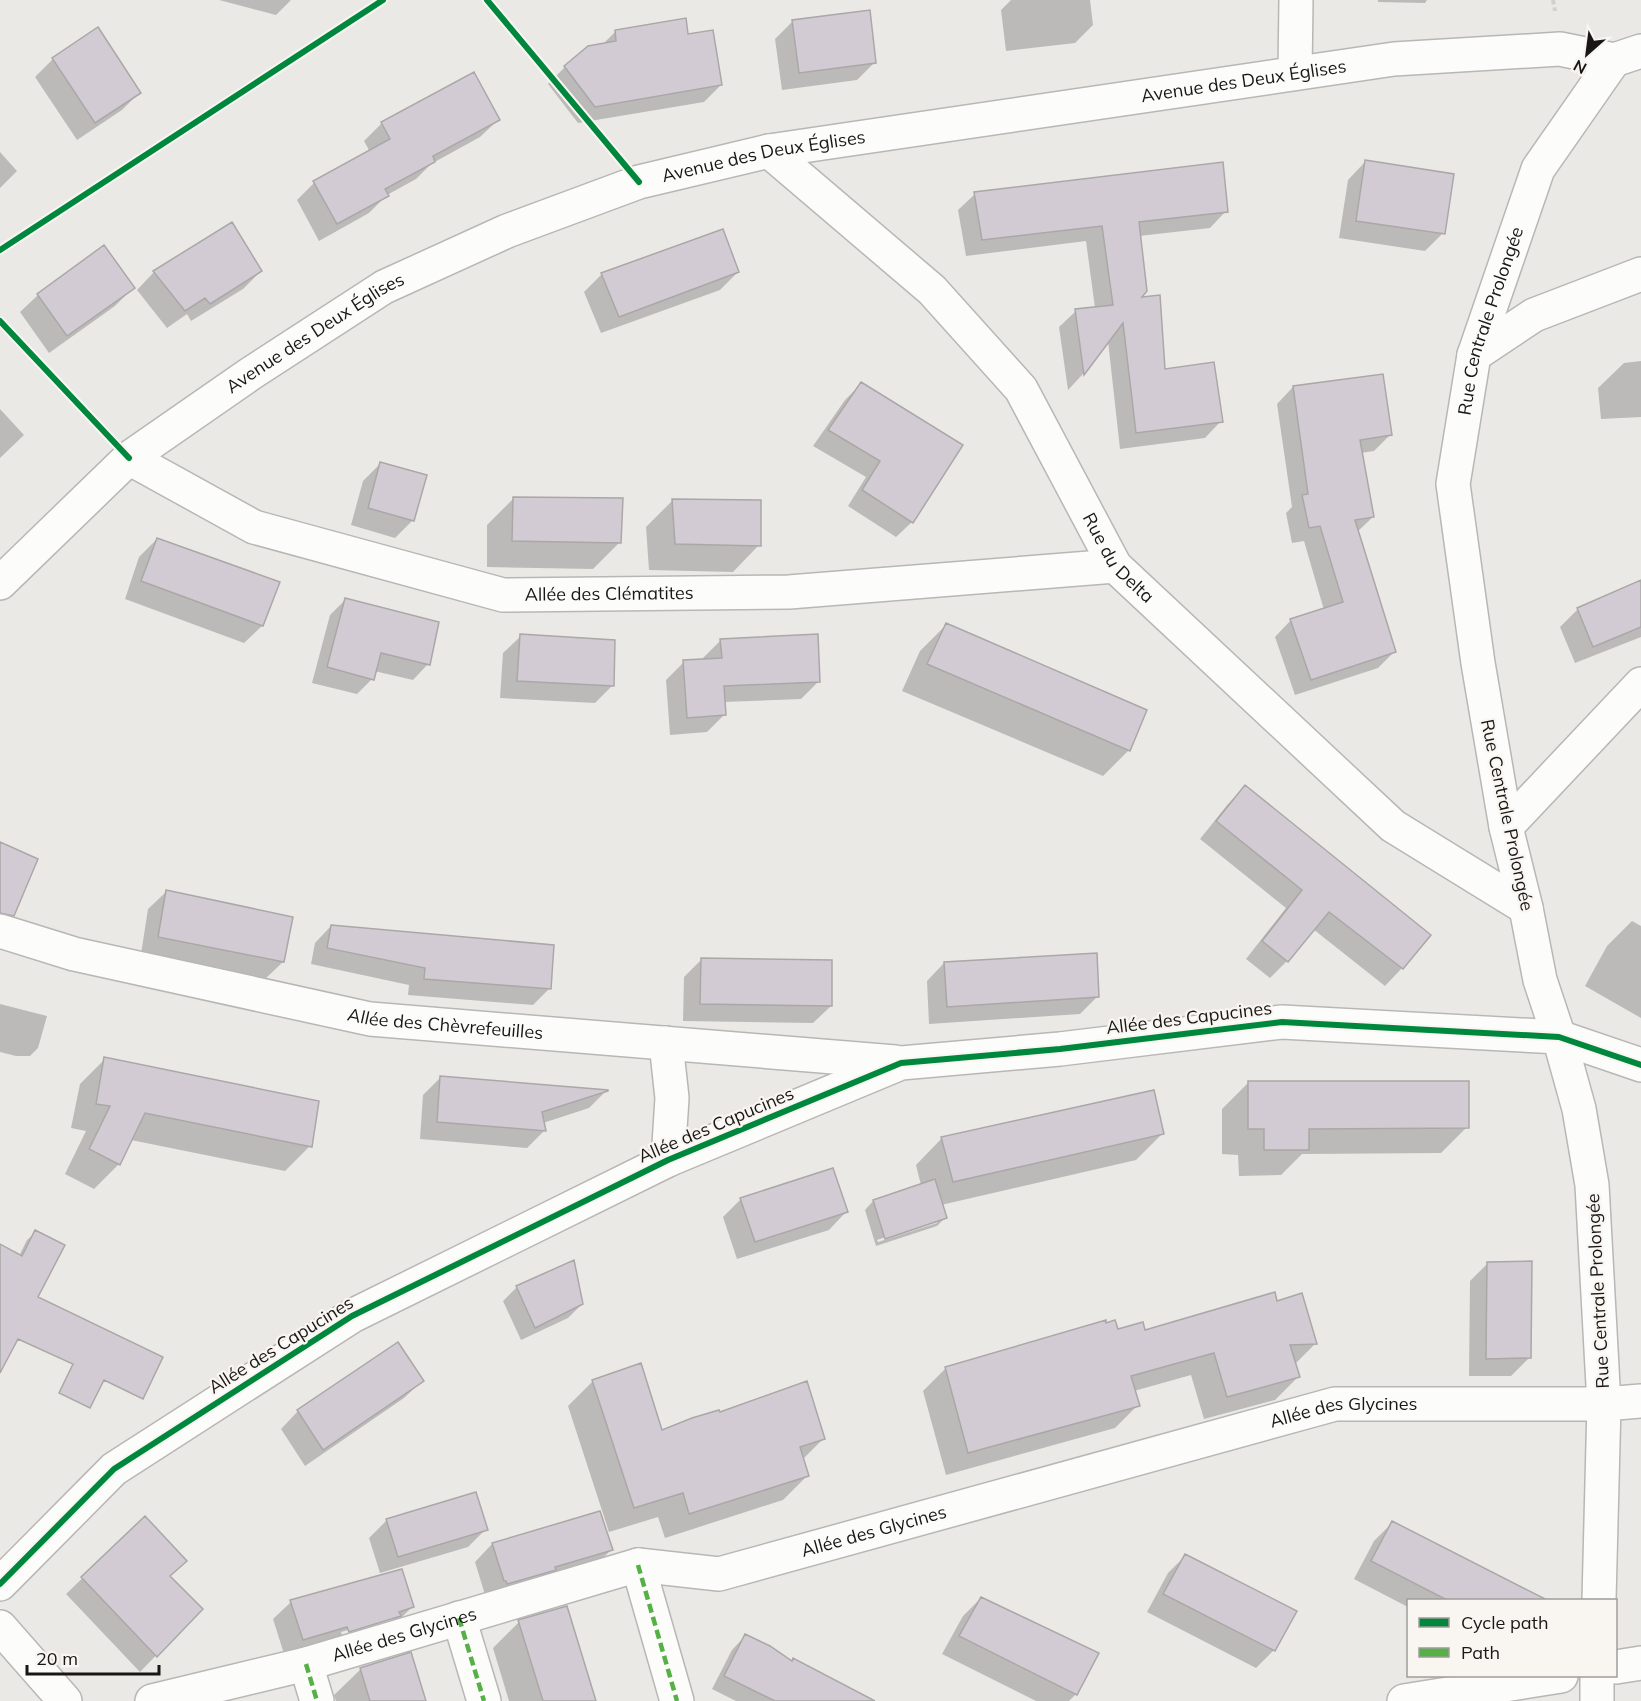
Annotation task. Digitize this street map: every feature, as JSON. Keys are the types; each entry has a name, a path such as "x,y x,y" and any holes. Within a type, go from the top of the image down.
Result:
{"street":[{"path":"1295,74 1296,0"},
{"name":"Avenue des Deux Églises","path":"0,583 129,458 250,374 384,287 507,231 639,182 769,150 1394,59 1560,49 1628,56"},
{"name":"Rue Centrale Prolongée","path":"1599,1599 1604,1404 1592,1185 1579,1109 1540,980 1526,908 1506,827 1478,663 1453,484 1474,355 1538,169 1628,56"},
{"name":"Rue du Delta","path":"769,150 932,290 1021,389 1114,566 1393,826 1526,908"},
{"path":"1474,355 1534,315 1641,274"},
{"name":"Allée des Clématites","path":"129,458 254,527 503,595 789,592 1114,566"},
{"path":"1506,827 1641,684"},
{"name":"Allée des Chèvrefeuilles","path":"0,930 74,954 370,1019 901,1063"},
{"name":"Allée des Capucines","path":"0,1584 114,1469 352,1316 669,1160 901,1063 1060,1048 1282,1022 1559,1037 1641,1065"},
{"path":"666,1043 672,1098 669,1160"},
{"name":"Allée des Glycines","path":"152,1701 306,1664 638,1564 719,1574 1335,1404 1604,1404 1641,1401"},
{"path":"638,1564 677,1701"},
{"path":"459,1618 483,1701"},
{"path":"0,1627 65,1701"},
{"path":"1617,1667 1641,1663"},
{"path":"306,1664 316,1701"},
{"path":"1404,1701 1555,1677"},
{"path":"1597,1677 1597,1701"}],"building":[{"path":"870,10 876,63 799,73 792,20"},
{"path":"686,18 688,34 713,30 722,85 595,107 564,66 588,46 616,41 615,30"},
{"path":"98,27 141,93 95,123 52,58"},
{"path":"474,72 500,120 433,156 435,162 385,189 389,196 337,224 313,181 390,139 381,122"},
{"path":"1365,160 1454,174 1445,234 1356,221"},
{"path":"1223,162 1228,212 1139,222 1147,291 1142,297 1160,295 1165,369 1214,362 1223,422 1136,433 1123,323 1084,375 1075,309 1113,305 1102,226 982,240 974,192"},
{"path":"232,222 262,271 210,304 205,298 185,311 153,271"},
{"path":"723,229 739,272 619,317 601,273"},
{"path":"104,245 135,288 67,336 37,294"},
{"path":"1383,374 1392,435 1360,440 1374,517 1355,520 1396,652 1311,680 1290,619 1343,602 1320,526 1309,528 1302,495 1308,494 1293,386"},
{"path":"861,382 963,445 913,523 862,490 880,461 828,430"},
{"path":"380,462 427,475 414,521 368,508"},
{"path":"513,497 623,498 621,543 512,541"},
{"path":"672,499 761,500 761,546 675,544"},
{"path":"157,538 280,582 263,626 141,581"},
{"path":"1641,580 1641,627 1593,647 1577,608"},
{"path":"345,598 439,622 430,665 381,653 374,680 327,667"},
{"path":"946,623 1147,710 1130,751 927,664"},
{"path":"520,634 615,640 614,686 517,681"},
{"path":"818,634 820,682 724,686 726,715 687,718 683,660 722,658 720,639"},
{"path":"1245,785 1431,935 1403,969 1329,912 1288,962 1262,941 1302,890 1216,821"},
{"path":"0,842 38,859 14,916 0,913"},
{"path":"166,890 293,917 284,962 158,937"},
{"path":"331,925 554,945 551,989 424,979 425,968 327,948"},
{"path":"1097,953 1099,997 947,1007 944,962"},
{"path":"701,958 832,960 832,1006 700,1004"},
{"path":"104,1057 319,1101 312,1147 145,1113 120,1165 89,1149 110,1106 96,1104"},
{"path":"440,1076 608,1091 542,1112 546,1131 437,1122"},
{"path":"1248,1081 1469,1081 1469,1128 1309,1129 1309,1150 1264,1150 1264,1129 1248,1129"},
{"path":"1154,1090 1164,1134 953,1182 941,1137"},
{"path":"833,1168 848,1212 755,1242 740,1198"},
{"path":"935,1179 947,1218 885,1239 873,1200"},
{"path":"35,1230 65,1245 38,1297 163,1357 143,1399 104,1380 90,1408 59,1393 73,1364 18,1339 0,1373 0,1244 22,1256"},
{"path":"574,1260 583,1304 535,1328 516,1286"},
{"path":"1532,1261 1531,1358 1486,1359 1487,1262"},
{"path":"1275,1292 1277,1301 1302,1293 1317,1344 1290,1345 1300,1377 1227,1397 1214,1353 1131,1376 1140,1406 968,1453 945,1367 1106,1320 1106,1323 1115,1320 1118,1329 1143,1322 1145,1330"},
{"path":"398,1342 424,1381 323,1450 297,1410"},
{"path":"641,1363 662,1430 807,1381 825,1439 800,1447 809,1476 689,1514 683,1493 634,1508 592,1380"},
{"path":"476,1492 488,1530 398,1557 386,1519"},
{"path":"600,1511 613,1550 507,1584 504,1581 492,1543"},
{"path":"145,1516 187,1561 170,1576 203,1609 157,1657 81,1577"},
{"path":"1392,1521 1545,1599 1445,1599 1371,1561"},
{"path":"1185,1554 1297,1611 1275,1651 1163,1594"},
{"path":"402,1569 414,1607 399,1612 401,1616 349,1632 347,1627 303,1640 290,1600"},
{"path":"981,1597 1099,1653 1077,1695 959,1636"},
{"path":"567,1606 596,1701 543,1701 518,1620"},
{"path":"745,1634 770,1646 792,1661 793,1658 875,1701 775,1701 724,1676"},
{"path":"411,1652 426,1701 370,1701 360,1668"}],"marked path":[{"path":"638,1565 677,1701"},
{"path":"459,1618 484,1701"},
{"path":"306,1664 317,1701"}],"cycle path":[{"path":"0,250 383,0"},
{"path":"487,0 639,182"},
{"path":"0,321 129,458"},
{"path":"0,1584 114,1469 352,1316 668,1160 901,1063 1060,1049 1282,1022 1559,1037 1641,1065"}]}
